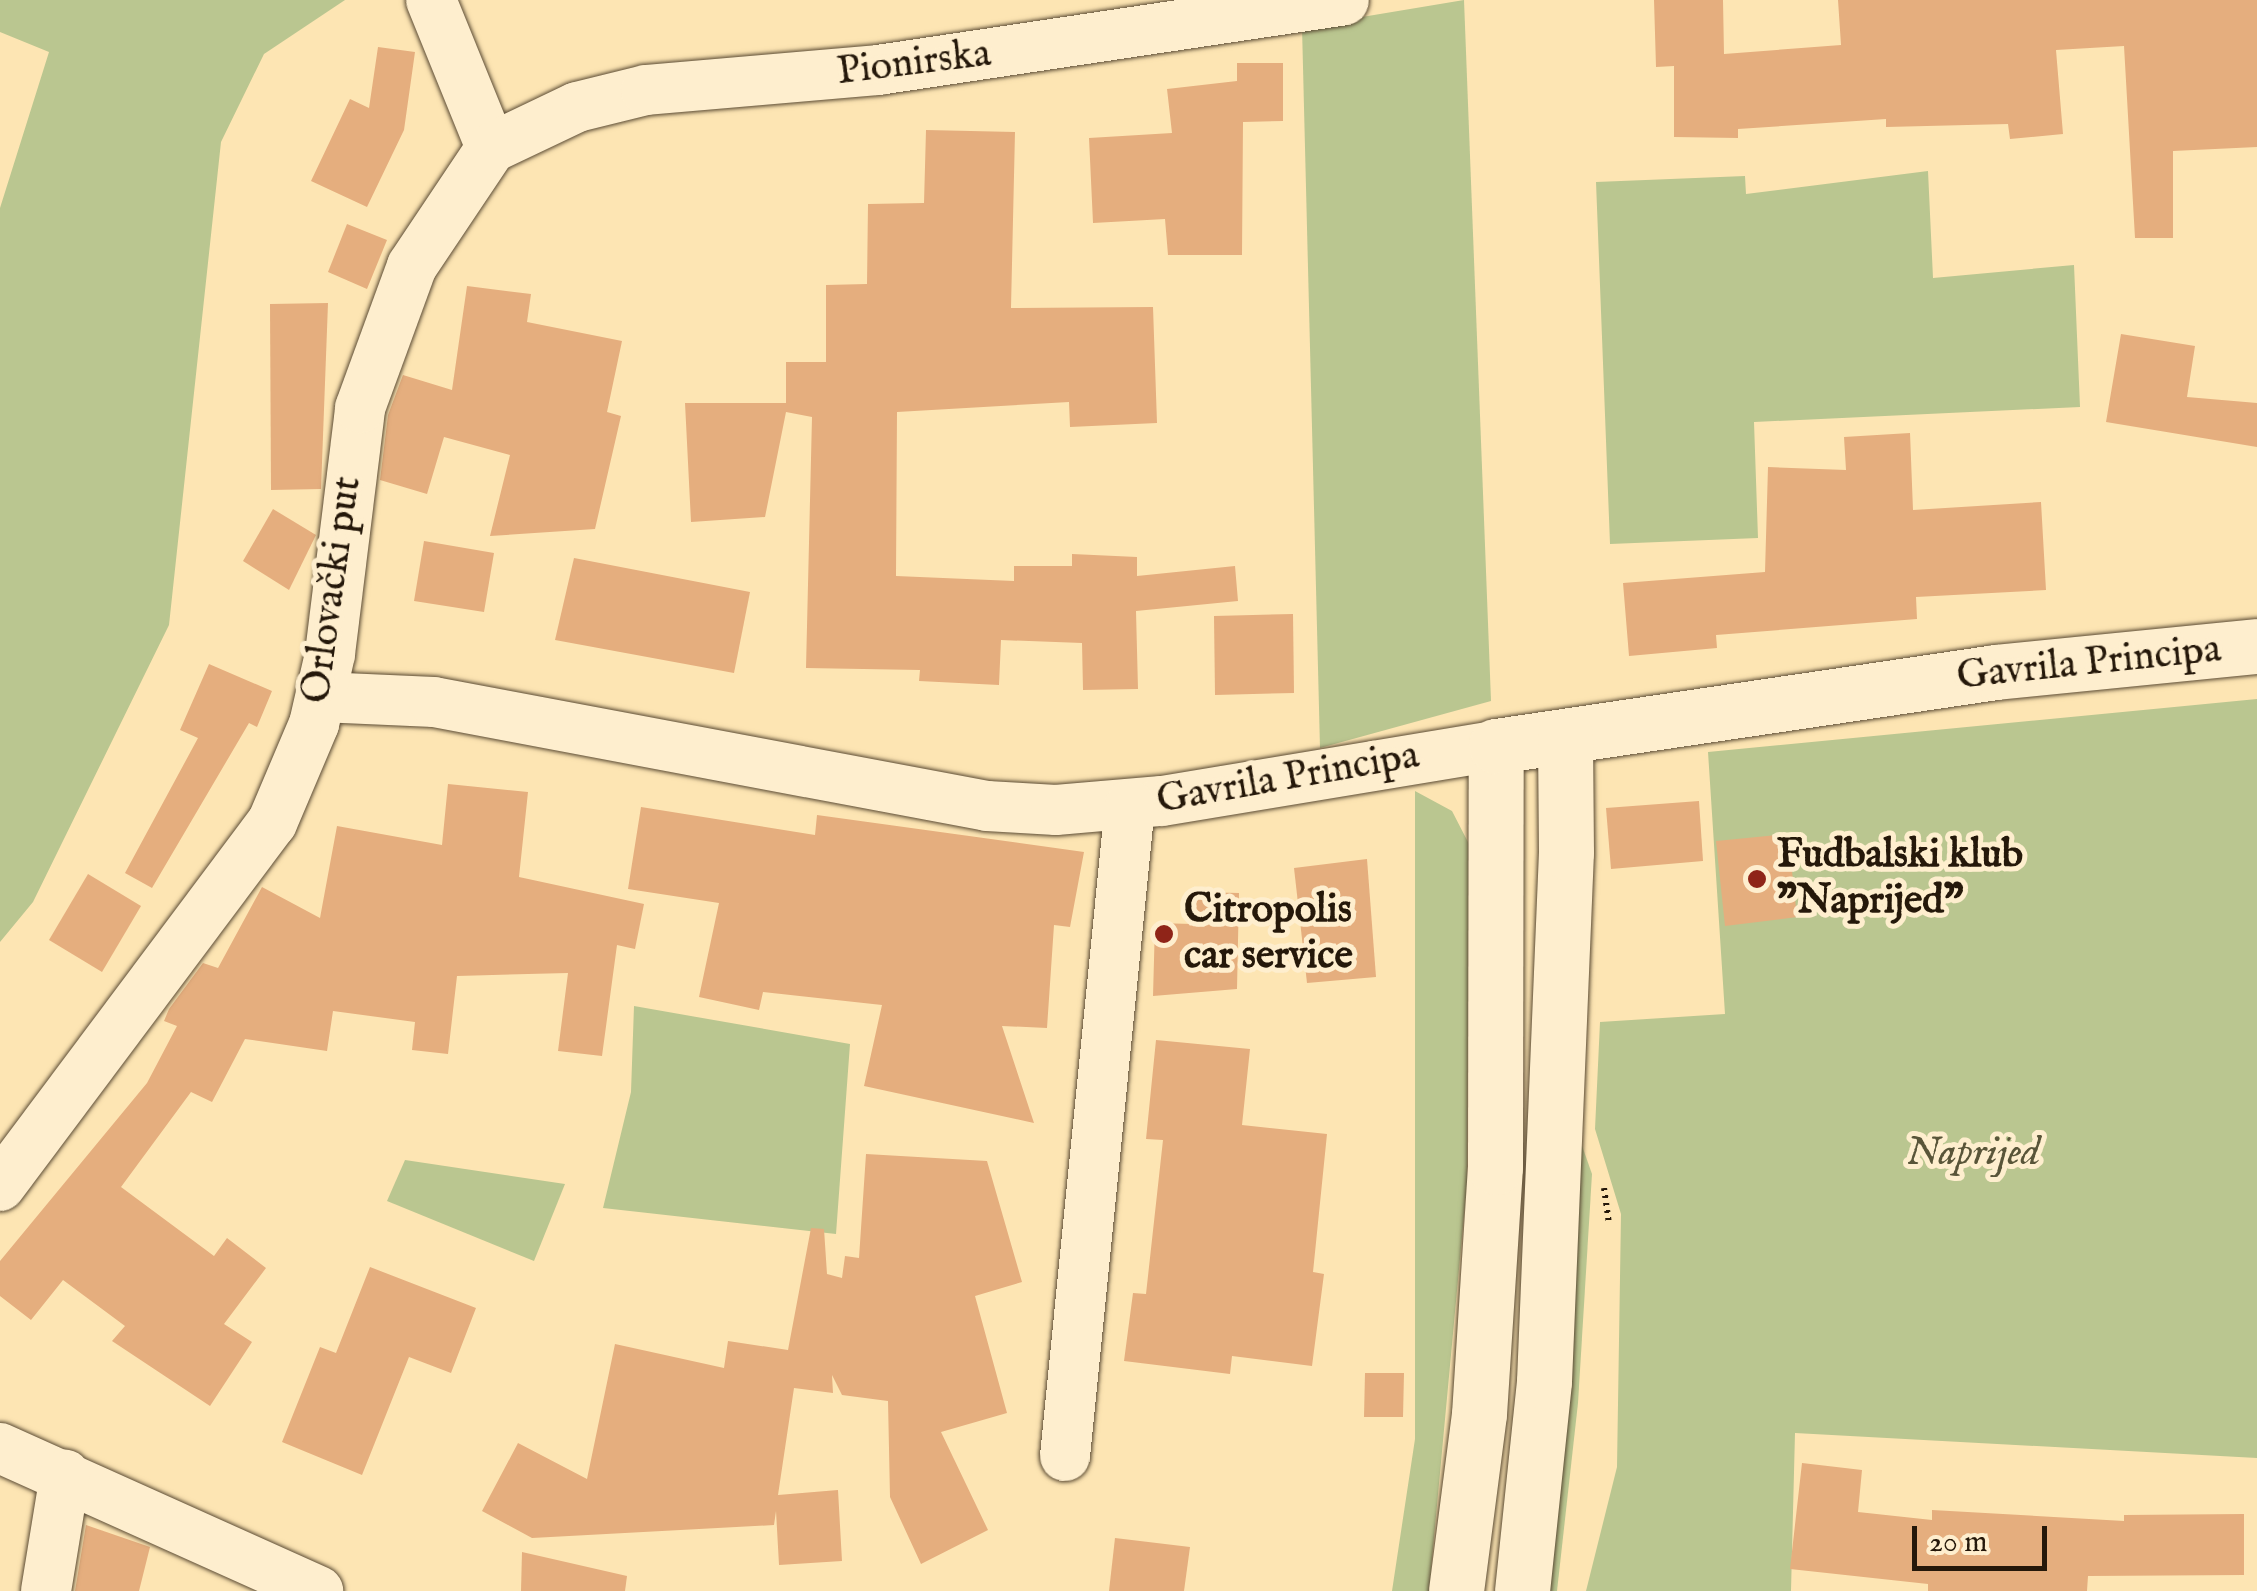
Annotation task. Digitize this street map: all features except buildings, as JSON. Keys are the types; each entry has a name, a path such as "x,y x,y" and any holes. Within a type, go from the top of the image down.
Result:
{"main road":[{"name":"Gavrila Principa","path":"1496,746 1996,672 2257,646"},
{"path":"1522,1591 1544,1381 1566,869 1565,736"},
{"path":"1456,1591 1479,1414 1495,1167 1496,746"}],"street":[{"path":"431,0 491,148"},
{"name":"Pionirska","path":"491,148 577,107 646,90 878,70 1344,0"},
{"name":"Orlovački put","path":"0,1186 272,823 321,696 348,544 360,408 412,266 491,148"},
{"name":"Gavrila Principa","path":"321,696 434,702 987,806 1130,805 1496,746"},
{"path":"1065,1456 1130,805"},
{"path":"0,1448 318,1591"},
{"path":"46,1591 65,1476"}],"green space":[{"path":"0,0 345,0 264,54 221,142 169,625 33,902 0,942 0,208 49,52 0,32"},
{"path":"1464,0 1491,701 1320,748 1302,27"},
{"path":"1928,171 1933,278 2074,265 2080,407 1754,422 1758,538 1610,544 1596,182 1745,176 1746,194"},
{"name":"Naprijed","path":"2257,699 2257,1458 1795,1433 1791,1591 1586,1591 1617,1467 1621,1214 1595,1129 1600,1022 1725,1014 1708,752"},
{"path":"1415,791 1452,811 1469,844 1467,1183 1429,1591 1392,1591 1415,1439"},
{"path":"634,1006 850,1044 836,1234 603,1208 631,1092"},
{"path":"1580,1140 1592,1174 1578,1403 1557,1591 1543,1591"},
{"path":"405,1160 565,1184 534,1261 387,1201"}],"place":[{"name":"Fudbalski klub \"Naprijed\"","path":"1757,879"},
{"name":"Citropolis car service","path":"1164,934"}]}
